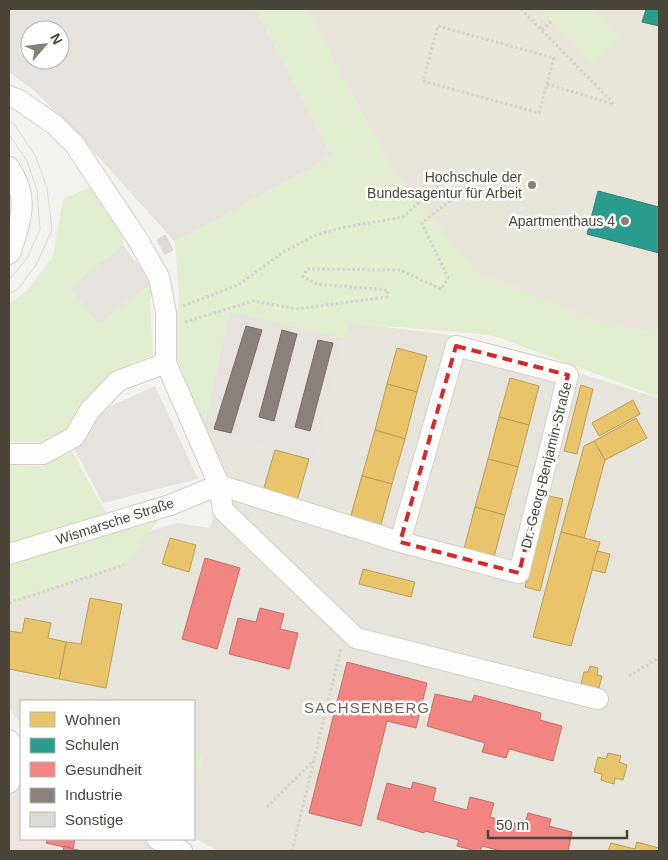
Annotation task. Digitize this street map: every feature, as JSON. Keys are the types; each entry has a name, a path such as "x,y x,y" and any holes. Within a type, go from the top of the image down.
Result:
{"street":[{"path":"9,96 19,100 55,125 74,145 138,240 159,276 166,312 166,363 219,485 223,510 356,638 598,699"},
{"path":"9,167 21,192 23,214 9,254"},
{"name":"Dr.-Georg-Benjamin-Straße","path":"219,485 400,542 519,573 568,375 456,346 400,542"},
{"path":"9,454 43,454 74,436 90,410 118,381 166,363"},
{"name":"Wismarsche Straße","path":"9,554 170,505 219,485"},
{"path":"9,740 20,757"},
{"path":"9,783 20,761"},
{"path":"159,840 182,851"}],"path":[{"path":"521,9 615,105 547,84"},
{"path":"542,30 552,21"},
{"path":"438,26 554,58 547,84 539,113 423,80 438,26"},
{"path":"199,300 238,285 282,253 313,236 340,228 403,217 442,182"},
{"path":"166,328 253,301 296,309 388,296 388,290 317,284 303,277 307,269 400,270 441,289 448,278 422,223 454,197"},
{"path":"9,604 124,565"},
{"path":"292,851 341,649 334,642"},
{"path":"629,676 659,658"},
{"path":"267,807 315,759"}],"highlighted area":[{"path":"456,346 568,375 519,573 400,542"}],"shaded area":[{"path":"9,9 255,9 332,156 175,242 85,142 36,92 9,72"},
{"name":"Hochschule der Bundesagentur für Arbeit","path":"306,9 659,9 659,333 592,320 472,269 390,166"},
{"path":"123,245 152,282 99,324 70,287"},
{"path":"239,308 464,337 659,397 659,851 219,851 195,839 195,700 20,700 20,723 9,708 9,576 176,523 210,528 225,470 209,436 181,329"},
{"path":"230,312 343,338 316,458 204,429"},
{"path":"155,386 198,479 103,503 75,450 98,412"},
{"path":"9,742 20,757 20,840 171,840 193,851 9,851"}],"green space":[{"path":"255,9 306,9 390,166 472,269 592,320 659,333 659,393 656,396 491,335 351,323 343,338 230,312 204,429 174,350 179,294 175,242 332,156"},
{"path":"540,9 593,9 621,37 594,64"},
{"path":"93,186 122,232 123,245 70,287 152,282 150,305 153,355 131,364 98,386 70,431 44,442 9,442 9,304 27,291 53,256 63,199"},
{"path":"72,452 113,525 170,505 124,565 9,603 9,465 42,466"},
{"path":"195,753 203,756 195,785"}],"building: Wohnen":[{"path":"397,348 427,356 417,392 387,384"},
{"path":"510,378 539,386 529,425 499,417"},
{"path":"387,384 417,392 405,439 375,430"},
{"path":"581,385 593,389 577,454 564,451"},
{"path":"633,400 640,414 599,436 592,423"},
{"path":"499,417 529,425 518,467 488,459"},
{"path":"636,418 647,438 605,460 594,441"},
{"path":"375,430 405,439 392,484 362,476"},
{"path":"594,441 605,460 584,538 561,532 584,446"},
{"path":"275,450 309,459 297,501 263,491"},
{"path":"488,459 518,467 505,515 475,507"},
{"path":"362,476 392,484 380,528 350,519"},
{"path":"549,496 563,499 540,591 525,587"},
{"path":"475,507 505,515 494,557 464,549"},
{"path":"561,532 600,542 571,646 533,637"},
{"path":"170,538 196,545 189,572 162,564"},
{"path":"597,551 610,554 605,573 592,570"},
{"path":"363,569 415,582 411,597 359,584"},
{"path":"90,598 122,604 106,688 59,679 66,642 81,644"},
{"path":"25,618 51,623 48,638 66,642 59,679 9,669 9,631 22,633"},
{"path":"590,666 598,668 597,675 602,676 599,688 581,684 584,672 588,672"},
{"path":"608,753 621,756 619,762 627,765 623,780 615,778 614,784 601,780 602,774 594,772 598,757 606,759"},
{"path":"637,842 659,848 659,851 608,851 611,843 635,849"}],"building: Schulen":[{"path":"646,9 659,9 659,26 642,22"},
{"name":"Apartmenthaus 4","path":"598,191 659,207 659,253 587,234"}],"building: Gesundheit":[{"path":"205,558 240,568 217,649 182,639"},
{"path":"260,608 284,614 280,629 298,633 289,669 229,654 238,618 256,622"},
{"path":"347,662 427,683 416,728 387,721 361,826 309,813"},
{"path":"435,694 472,702 474,695 541,713 540,720 562,726 553,761 509,749 506,758 482,752 485,743 427,726"},
{"path":"413,782 436,788 433,801 467,810 470,797 494,803 490,817 524,826 528,813 551,819 549,826 572,832 568,851 501,851 482,846 480,851 476,851 457,846 459,840 425,831 424,833 377,819 387,783 411,789"},
{"path":"47,840 75,840 73,849 46,843"},
{"path":"64,846 73,849 83,851 63,851"}],"building: Industrie":[{"path":"246,326 262,330 231,433 214,429"},
{"path":"282,330 297,334 274,421 259,417"},
{"path":"318,340 333,343 310,431 295,427"}],"building: Sonstige":[{"path":"165,235 173,250 165,254 157,240"}],"tram line":[{"path":"9,121 14,124 36,157 47,188 52,230 36,265 18,289 9,294"},
{"path":"9,134 27,161 37,190 40,230 27,258 9,280"}],"place":[{"name":"Hochschule der Bundesagentur für Arbeit","path":"532,185"},
{"name":"Apartmenthaus 4","path":"625,221"}],"district":[{"name":"SACHSENBERG","path":"367,707"}]}
